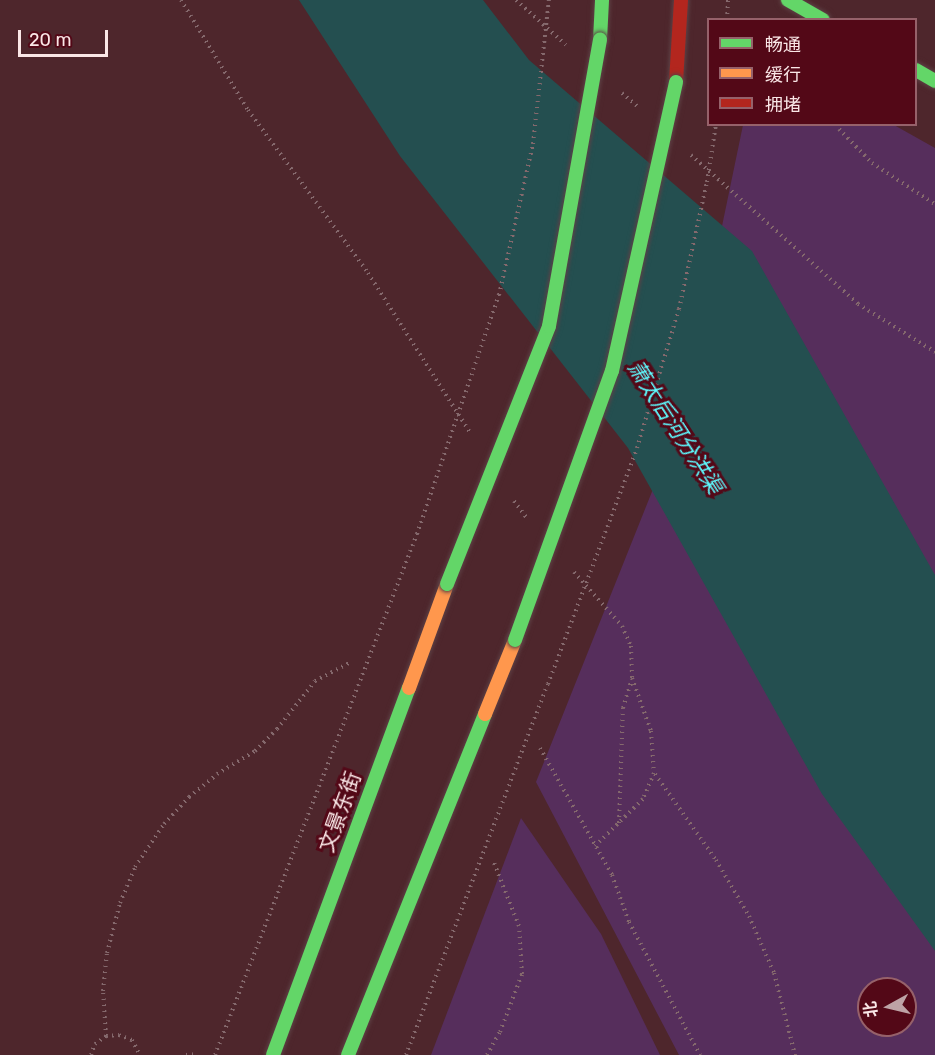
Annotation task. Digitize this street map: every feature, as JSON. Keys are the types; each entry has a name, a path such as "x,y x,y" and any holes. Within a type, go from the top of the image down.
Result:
{"main road":[{"name":"文景东街","path":"273,1055 447,584 549,326 600,40 602,0"},
{"path":"348,1055 514,640 612,371 676,82 681,0"},
{"path":"788,0 820,18"},
{"path":"917,71 935,81"}],"path":[{"path":"181,0 248,110 368,273 476,441"},
{"path":"516,0 569,47"},
{"path":"215,1055 417,534 499,295 533,144 549,0"},
{"path":"727,18 728,0"},
{"path":"613,86 639,109"},
{"path":"406,1055 637,448 679,309 707,182 716,126"},
{"path":"839,126 839,129 872,162 935,204"},
{"path":"684,148 858,304 935,352"},
{"path":"508,491 529,520"},
{"path":"567,564 622,626 631,646 632,678 651,731 654,773 643,799 595,846"},
{"path":"106,1036 103,991 107,953 120,903 135,867 164,824 189,797 217,774 255,752 277,729 315,681 349,663"},
{"path":"619,824 623,708 632,678"},
{"path":"540,748 612,875 629,922 700,1055"},
{"path":"654,773 716,860 749,916 774,973 795,1055"},
{"path":"487,1055 500,1032 522,974 519,926 494,863"},
{"path":"90,1055 95,1044 106,1036 119,1035 132,1040 140,1055"},
{"path":"186,1055 198,1054"}],"shaded area":[{"path":"743,126 896,126 935,148 935,1055 679,1055 536,782 683,414"},
{"path":"521,818 601,934 660,1055 431,1055"}],"water":[{"name":"萧太后河分洪渠","path":"299,0 483,0 529,60 752,251 935,575 935,951 822,794 628,448 400,156"}],"traffic: fast":[{"path":"600,40 602,0"},
{"path":"788,0 820,18"},
{"path":"447,584 549,326 600,40"},
{"path":"917,71 935,81"},
{"path":"515,640 612,371 676,82"},
{"path":"273,1055 409,688"},
{"path":"348,1055 485,714"}],"traffic: slow":[{"path":"409,688 447,584"},
{"path":"485,714 515,640"}],"traffic: jam":[{"path":"676,82 681,0"}]}
